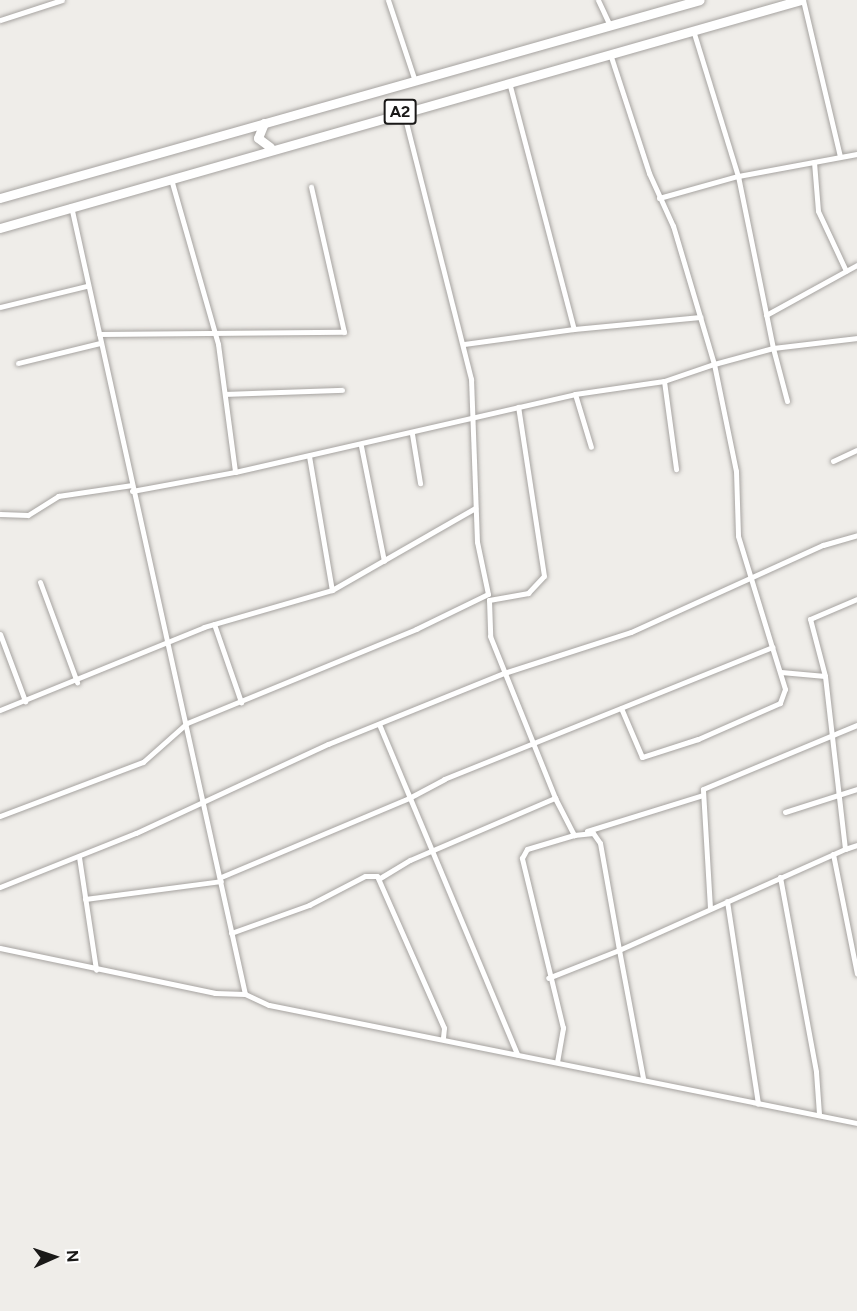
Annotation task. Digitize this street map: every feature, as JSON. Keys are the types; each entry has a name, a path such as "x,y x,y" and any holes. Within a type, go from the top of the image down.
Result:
{"highway":[{"name":"A2","path":"0,198 700,0"},
{"name":"A2","path":"0,228 272,148 802,0"},
{"path":"264,123 258,138 262,145 272,148"}],"street":[{"path":"0,20 62,0"},
{"path":"388,0 415,81"},
{"path":"598,0 610,26"},
{"path":"802,0 840,157"},
{"path":"693,30 738,176 773,348 787,401"},
{"path":"610,54 659,198 673,226 714,364 736,471 738,536 753,577 786,696 780,704 698,740 642,757 621,708"},
{"path":"508,82 574,329"},
{"path":"403,111 464,344 473,418 476,508 489,597 486,621 532,743 555,798 574,835"},
{"path":"659,198 738,176 857,154"},
{"path":"814,162 818,211 846,271"},
{"path":"171,177 213,333 226,394 235,472"},
{"path":"99,334 344,332 311,187"},
{"path":"71,206 86,286 99,334 187,723 201,804 221,879 245,994"},
{"path":"766,315 857,265"},
{"path":"0,307 86,286"},
{"path":"464,344 574,329 700,317"},
{"path":"0,514 28,515 58,496 132,488 235,472 361,446 575,394 664,381 773,348 857,338"},
{"path":"18,363 100,343"},
{"path":"664,381 676,469"},
{"path":"226,394 342,390"},
{"path":"575,394 591,447"},
{"path":"0,816 143,762 187,723 489,597 528,593 544,576 518,407"},
{"path":"412,434 420,483"},
{"path":"361,446 384,561"},
{"path":"833,461 857,450"},
{"path":"309,456 332,590"},
{"path":"0,710 77,682 214,624 332,590 476,508"},
{"path":"0,887 79,857 379,724 504,673 610,640 753,577 857,535"},
{"path":"40,582 77,682"},
{"path":"845,849 825,676 810,619 857,599"},
{"path":"214,624 241,702"},
{"path":"0,634 25,701"},
{"path":"85,899 221,879 532,743 772,647"},
{"path":"781,672 825,676"},
{"path":"379,724 517,1054"},
{"path":"584,833 614,819 703,795 713,783 857,725"},
{"path":"785,812 857,789"},
{"path":"703,795 710,908"},
{"path":"231,933 309,905 365,876 380,878 431,851 555,798"},
{"path":"557,1062 563,1028 548,978 522,858 527,849 574,835 592,833 600,843 643,1078"},
{"path":"548,978 619,950 780,877 857,845"},
{"path":"834,854 857,974"},
{"path":"79,857 96,970"},
{"path":"780,877 816,1072 819,1114"},
{"path":"380,878 444,1029 443,1038"},
{"path":"727,901 758,1104"},
{"path":"0,948 96,970 245,994 269,1005 643,1078 857,1124"}]}
